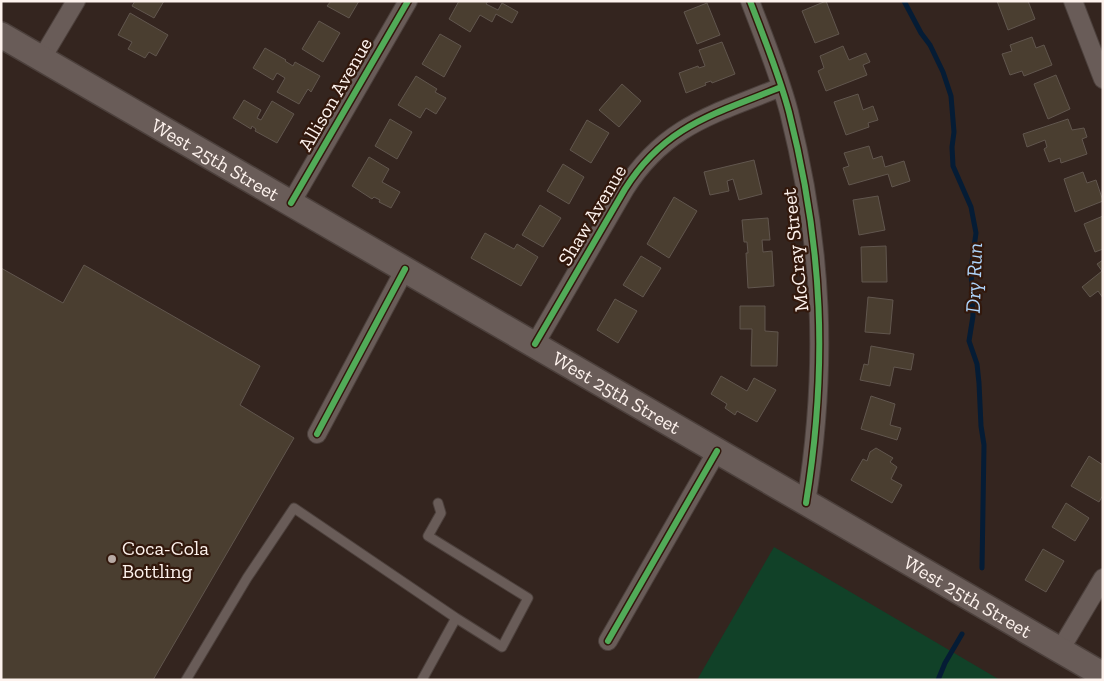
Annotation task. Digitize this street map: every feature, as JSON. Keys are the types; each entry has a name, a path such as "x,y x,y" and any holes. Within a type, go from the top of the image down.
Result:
{"main road":[{"name":"West 25th Street","path":"1,34 1103,675"}],"street":[{"path":"42,58 76,1"},
{"name":"Allison Avenue","path":"291,203 408,1"},
{"name":"McCray Street","path":"750,1 770,52 789,110 810,209 819,291 820,340 819,397 806,503"},
{"path":"1073,1 1103,79"},
{"name":"Shaw Avenue","path":"535,344 634,174 650,156 675,134 697,121 781,87"},
{"path":"316,434 405,269"},
{"path":"608,641 718,451"},
{"path":"1060,650 1103,578"}],"lane":[{"path":"186,680 247,578 294,508 502,647 528,598 428,536 440,513 438,503"},
{"path":"422,680 456,618"}],"green space":[{"path":"774,547 1000,680 697,680"}],"building":[{"path":"135,1 164,1 154,18 132,6"},
{"path":"331,1 359,1 349,18 327,6"},
{"path":"459,1 488,1 486,4 498,10 502,3 518,12 512,23 496,14 492,22 480,15 470,32 449,19"},
{"path":"826,1 839,34 815,43 802,11"},
{"path":"997,1 1028,1 1035,19 1008,30"},
{"path":"707,3 720,35 697,44 684,12"},
{"path":"130,13 168,35 156,56 149,52 145,58 128,49 132,42 118,35"},
{"path":"319,21 340,33 323,62 302,49"},
{"path":"440,34 461,46 444,77 422,64"},
{"path":"1032,37 1036,48 1044,45 1052,65 1024,76 1022,71 1010,75 1002,54 1012,51 1010,45"},
{"path":"722,42 735,74 712,83 711,81 705,83 706,85 686,93 679,73 698,66 699,68 705,66 699,50"},
{"path":"843,46 849,60 866,53 870,62 863,65 867,75 826,91 818,71 824,68 820,56"},
{"path":"265,48 293,66 295,62 320,76 311,92 308,89 299,104 277,92 285,78 277,73 273,80 253,68"},
{"path":"1056,75 1070,109 1048,119 1034,84"},
{"path":"416,76 437,89 435,92 446,98 436,114 426,108 420,118 398,105"},
{"path":"622,84 641,101 619,127 599,110"},
{"path":"858,94 863,110 873,106 878,120 868,123 869,127 846,135 834,102"},
{"path":"244,100 261,110 257,118 261,120 272,101 294,114 277,143 255,131 256,129 252,126 251,129 233,118"},
{"path":"390,119 412,132 397,159 375,146"},
{"path":"1068,119 1072,130 1084,128 1087,137 1082,139 1087,154 1061,163 1060,158 1049,162 1044,149 1047,147 1045,140 1027,147 1023,134"},
{"path":"587,120 609,133 591,163 570,150"},
{"path":"869,146 873,159 882,156 885,167 904,161 910,181 892,187 888,174 849,185 843,168 849,166 844,153"},
{"path":"369,157 389,169 382,182 400,192 391,208 379,202 380,200 374,197 372,199 352,186"},
{"path":"754,160 762,194 739,200 733,179 727,181 729,191 710,195 704,172"},
{"path":"563,164 584,177 569,204 547,191"},
{"path":"1083,172 1087,183 1096,180 1103,201 1075,212 1064,179"},
{"path":"878,196 885,230 859,235 853,200"},
{"path":"674,197 697,211 669,258 647,244"},
{"path":"540,205 561,218 543,247 522,235"},
{"path":"1103,216 1103,249 1095,252 1084,224"},
{"path":"768,218 770,240 762,240 763,252 772,251 774,286 748,288 746,253 748,253 747,242 744,242 742,220"},
{"path":"485,233 514,249 517,244 538,257 521,286 471,258"},
{"path":"886,246 887,282 862,282 861,247"},
{"path":"641,256 661,268 643,297 623,285"},
{"path":"1103,260 1103,298 1098,291 1090,297 1082,287 1102,271 1097,264"},
{"name":"Coca-Cola Bottling","path":"84,265 260,366 240,405 294,438 153,680 1,680 1,268 63,303"},
{"path":"868,297 893,300 890,334 865,332"},
{"path":"615,299 637,311 618,343 597,330"},
{"path":"740,306 765,306 765,331 778,332 777,366 751,366 752,329 740,329"},
{"path":"871,346 914,354 911,370 894,367 890,386 860,380 864,364 868,365"},
{"path":"721,376 747,391 754,378 776,390 757,422 737,411 735,415 725,408 727,404 711,394"},
{"path":"871,396 895,404 890,425 901,428 897,440 861,429"},
{"path":"876,448 893,458 890,462 897,467 891,479 902,485 892,503 851,480 863,459 867,461 870,452"},
{"path":"1089,456 1103,465 1103,495 1099,502 1071,486"},
{"path":"1066,503 1089,518 1075,541 1052,527"},
{"path":"1043,549 1064,561 1046,592 1025,580"}],"waterway":[{"name":"Dry Run","path":"904,1 921,33 930,45 943,72 951,96 954,132 952,147 953,166 971,207 976,233 971,269 973,316 969,341 977,364 984,445 982,568"},
{"name":"Dry Run","path":"938,680 945,663 962,634"}],"cycle path":[{"path":"291,203 408,1"},
{"path":"750,1 776,70 789,112 809,211 815,259 819,355 813,452 806,503"},
{"path":"535,344 625,189 640,167 657,150 693,124 781,87"},
{"path":"317,434 405,269"},
{"path":"608,641 717,451"}],"place":[{"name":"Coca-Cola Bottling","path":"112,559"}]}
